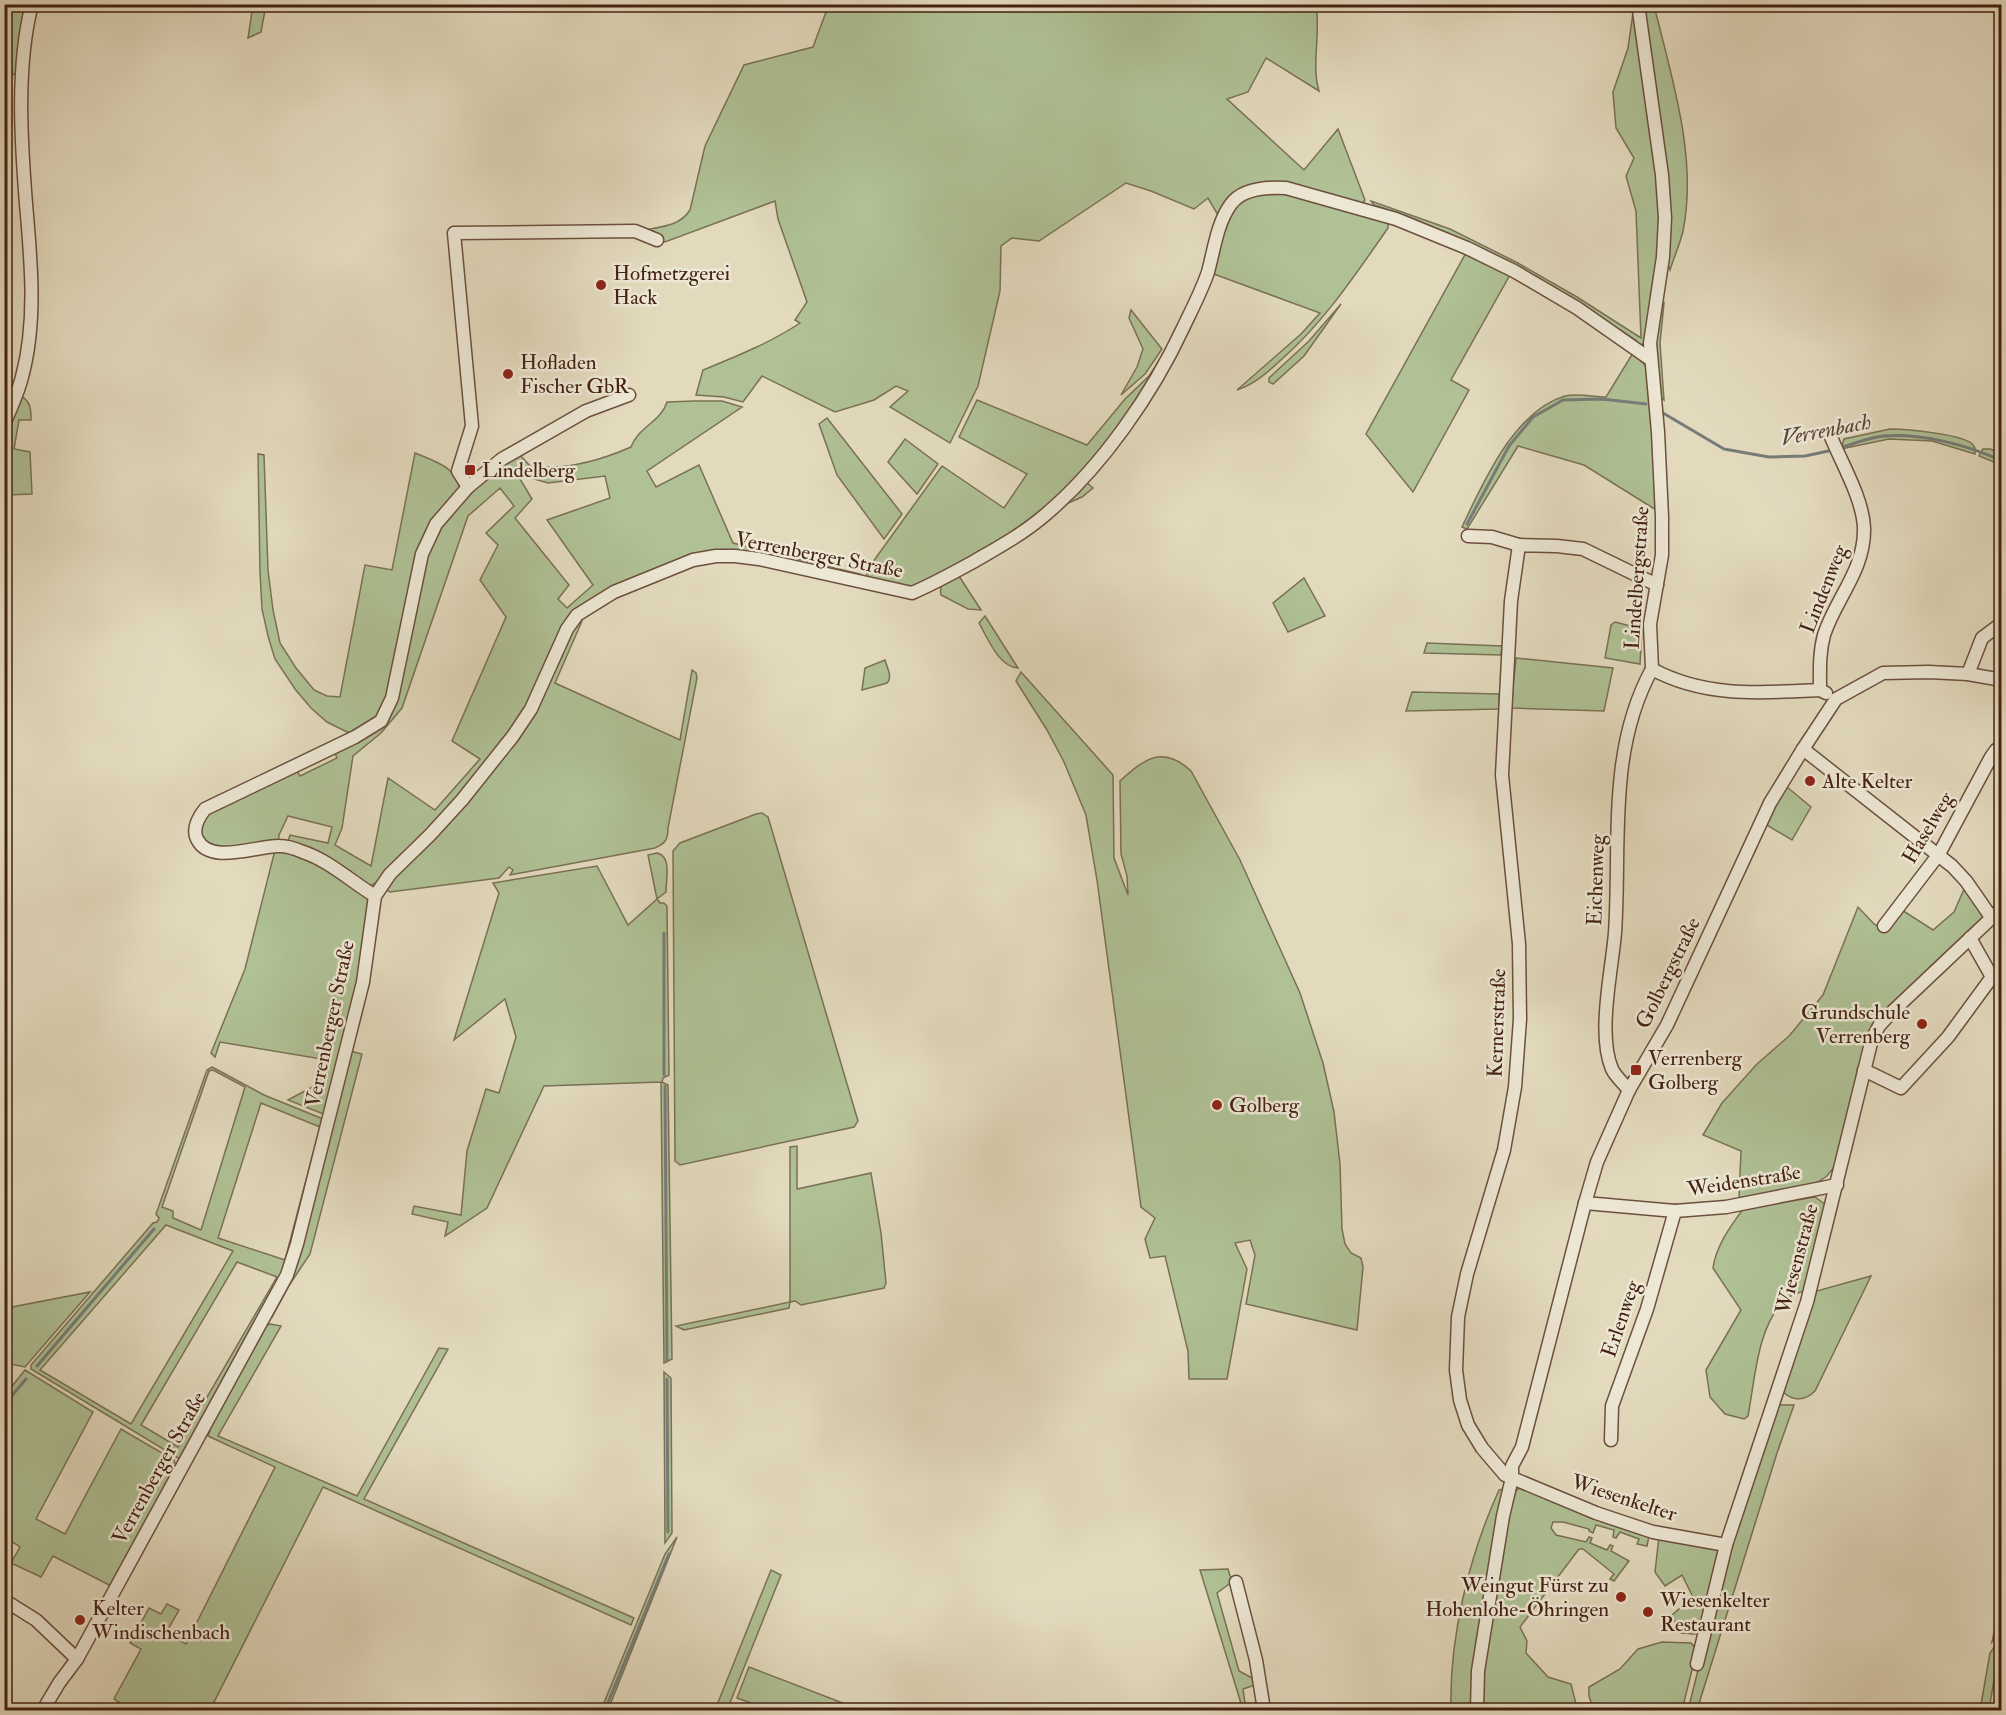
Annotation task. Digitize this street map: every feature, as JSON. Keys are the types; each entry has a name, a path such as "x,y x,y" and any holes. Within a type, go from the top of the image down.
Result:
{"street":[{"path":"4,423 23,376 30,325 32,268 25,190 22,70 33,4"},
{"name":"Lindelbergstraße","path":"1638,4 1662,175 1665,218 1663,257 1650,343 1661,471 1662,555 1650,624 1652,669 1684,684 1727,692 1820,690"},
{"name":"Verrenberger Straße","path":"43,1710 77,1659 287,1275 297,1244 363,982 375,896 390,874 462,800 513,736 531,709 567,629 577,615 595,601 614,591 693,560 716,556 759,559 912,593 936,583 996,548 1044,516 1077,485 1132,415 1172,351 1207,275 1223,219 1232,202 1248,192 1268,188 1286,188 1396,219 1434,233 1532,281 1577,308 1650,359"},
{"path":"468,488 458,471 472,426 454,233 635,231 657,240"},
{"path":"375,896 326,863 305,852 282,846 221,854 210,850 196,838 196,825 205,809 355,737 381,721 392,698 422,554 436,524 468,488 502,459 586,411 629,395"},
{"name":"Lindenweg","path":"1820,690 1820,655 1825,633 1855,574 1863,547 1864,528 1861,507 1832,437"},
{"path":"1468,536 1492,537 1520,545 1583,549 1657,585"},
{"name":"Kernerstraße","path":"1512,1478 1496,1466 1468,1425 1460,1400 1456,1370 1458,1317 1467,1274 1504,1150 1515,1087 1520,1019 1519,944 1502,775 1511,601 1520,545"},
{"path":"1968,675 1982,638 2001,623"},
{"name":"Eichenweg","path":"1629,1090 1612,1070 1607,1045 1606,1017 1615,931 1618,784 1632,714 1652,669"},
{"name":"Golbergstraße","path":"1477,1710 1478,1671 1503,1516 1512,1478 1512,1466 1521,1447 1597,1162 1629,1090 1667,1025 1770,803 1836,699 1883,673 1929,672 2001,680"},
{"path":"1820,690 1836,699"},
{"path":"1803,749 1939,854 1966,881 1991,917"},
{"name":"Haselweg","path":"1884,926 1939,854 1991,757 1996,750 2001,750"},
{"name":"Wiesenstraße","path":"1697,1664 1726,1545 1766,1432 1807,1302 1872,1040 1879,1026 2001,908"},
{"path":"1864,1070 1901,1088 1948,1037 1992,977 1970,938"},
{"name":"Weidenstraße","path":"1585,1203 1675,1211 1726,1207 1837,1185"},
{"name":"Erlenweg","path":"1611,1440 1612,1406 1647,1309 1675,1211"},
{"name":"Wiesenkelter","path":"1512,1478 1596,1513 1653,1532 1726,1545"},
{"path":"1236,1582 1256,1660 1264,1710"},
{"path":"4,1600 36,1620 77,1659"}],"green space":[{"path":"829,4 1316,5 1316,71 1319,91 1266,58 1248,92 1227,99 1304,170 1338,129 1365,200 1361,205 1286,186 1227,200 1218,215 1208,198 1194,209 1126,183 1039,241 1012,238 1001,246 1000,291 978,386 950,443 890,407 908,391 896,386 874,400 835,412 762,376 743,402 724,397 696,395 703,370 765,343 800,323 795,320 807,302 778,219 775,201 665,242 654,233 644,230 676,223 690,210 705,146 744,65 813,47"},
{"path":"5,5 32,5 22,70 5,79"},
{"path":"253,5 266,5 261,32 248,38"},
{"path":"1640,5 1654,5 1675,88 1685,146 1687,203 1683,231 1670,270 1666,259"},
{"path":"1634,6 1659,175 1660,256 1647,339 1641,346 1634,344 1579,306 1377,209 1371,201 1450,229 1516,262 1641,338 1636,211 1626,176 1634,158 1616,128 1613,92 1628,48"},
{"path":"1286,191 1388,221 1388,228 1339,297 1312,329 1266,373 1237,390 1301,334 1320,313 1211,273 1222,229 1232,209 1239,201 1257,192"},
{"path":"1467,251 1511,273 1451,380 1469,390 1413,492 1366,434"},
{"path":"1664,303 1660,343 1664,400 1658,395 1654,343 1659,307"},
{"path":"1341,304 1304,356 1273,384 1269,382 1269,378 1309,341"},
{"path":"1131,310 1162,349 1145,374 1121,395 1137,367 1143,349 1129,318"},
{"path":"1165,352 1148,386 1101,451 1042,513 996,543 914,589 869,580 866,572 942,466 1004,508 1027,474 959,437 977,400 1087,445 1125,399 1149,376"},
{"path":"1633,353 1647,367 1655,428 1656,510 1584,465 1518,446 1467,529 1462,527 1490,470 1516,432 1530,417 1547,404 1565,396 1606,397"},
{"path":"4,391 22,397 30,407 31,420 19,420 14,449 30,452 32,494 5,495 5,424 12,405 5,403"},
{"path":"722,401 742,407 647,471 656,487 699,465 733,543 860,574 855,578 717,551 575,612 521,718 484,768 386,875 372,885 366,885 287,844 290,835 328,843 332,827 288,816 279,835 278,843 230,849 218,848 202,839 199,826 209,812 296,769 300,776 337,758 334,751 384,722 420,574 438,526 486,476 519,454 530,466 556,467 582,464 619,452 631,447 639,434 660,415 667,402","holes":["517,474 548,483 605,476 610,498 547,520 593,585 567,608 558,599 569,585 515,518 532,499","500,488 514,506 486,533 498,545 480,580 506,617 452,741 480,759 435,810 388,778 371,866 335,845 342,828 353,756 381,733 402,708 468,516"]},
{"path":"827,418 902,514 884,539 837,475 819,424"},
{"path":"1890,429 1959,438 1973,445 1975,454 1932,441 1889,439 1841,449 1844,439"},
{"path":"905,439 938,464 917,494 888,462"},
{"path":"1983,449 2001,453 2001,465 1979,456"},
{"path":"415,453 451,471 459,484 459,492 434,523 390,698 378,719 356,732 347,732 327,722 311,708 275,659 262,609 258,454 264,455 268,570 280,643 314,690 327,696 340,697 365,565 392,570"},
{"path":"1085,481 1093,488 1082,497 1059,507"},
{"path":"957,573 981,610 968,609 941,595 942,585"},
{"path":"1304,578 1325,616 1288,632 1273,603"},
{"path":"985,616 1018,668 1005,663 995,651 979,623"},
{"path":"576,621 582,621 555,683 680,740 692,670 696,673 697,678 666,840 655,848 510,875 513,870 509,867 499,878 390,892 384,888 488,773"},
{"path":"1615,622 1642,629 1640,664 1605,658 1611,625"},
{"path":"1427,643 1502,646 1501,655 1424,653"},
{"path":"1516,658 1613,668 1604,711 1511,708"},
{"path":"885,660 890,675 889,681 862,690 865,668"},
{"path":"1021,672 1113,775 1114,858 1128,895 1127,876 1121,854 1120,781 1138,766 1154,758 1172,758 1191,771 1240,860 1300,993 1323,1063 1334,1112 1340,1164 1342,1229 1345,1244 1351,1253 1361,1258 1363,1267 1357,1330 1246,1304 1255,1255 1250,1240 1235,1243 1247,1269 1227,1379 1189,1379 1188,1351 1165,1256 1150,1258 1145,1239 1155,1218 1141,1207 1097,880 1086,815 1064,762 1016,681"},
{"path":"1412,692 1499,694 1499,709 1406,711"},
{"path":"1787,787 1811,807 1792,840 1765,824"},
{"path":"762,813 768,817 858,1121 854,1127 680,1165 675,1161 673,851 680,843"},
{"path":"275,850 306,855 369,898 359,981 326,1115 288,1100 318,1084 322,1059 220,1042 215,1057 211,1053 245,969"},
{"path":"657,853 665,859 667,869 666,892 657,899 648,855"},
{"path":"597,866 628,925 657,899 667,906 669,1075 663,1078 662,1082 668,1085 672,1359 664,1363 661,1082 544,1086 487,1208 445,1236 448,1222 412,1214 414,1206 461,1215 467,1151 486,1089 499,1093 516,1037 505,999 454,1040 499,893 493,883"},
{"path":"1965,887 1983,913 1982,922 1874,1023 1839,1161 1827,1176 1815,1184 1739,1198 1741,1151 1703,1135 1722,1103 1757,1064 1789,1036 1823,995 1858,907 1874,924 1885,931 1902,910 1933,930 1954,912"},
{"path":"350,1051 362,1054 310,1254 272,1317 271,1314"},
{"path":"212,1067 264,1095 323,1119 283,1276 183,1457 178,1458 31,1369 31,1365 153,1223 157,1222 159,1218 156,1214 207,1070","holes":["213,1070 245,1087 201,1230 173,1218 173,1211 162,1207 209,1071","261,1103 320,1127 285,1260 218,1238","166,1225 233,1251 131,1424 40,1370","237,1262 277,1277 178,1447 141,1425"]},
{"path":"797,1146 797,1189 871,1173 881,1233 886,1283 884,1288 801,1305 795,1301 790,1302 790,1147"},
{"path":"1815,1197 1826,1205 1806,1290 1785,1300 1768,1324 1755,1370 1748,1416 1744,1419 1725,1414 1710,1397 1706,1370 1741,1310 1713,1268 1720,1244 1743,1209"},
{"path":"1871,1276 1815,1391 1799,1399 1786,1395 1782,1391 1813,1292"},
{"path":"90,1292 25,1367 5,1363 4,1315 7,1308"},
{"path":"790,1302 789,1308 684,1330 676,1326"},
{"path":"270,1324 281,1326 218,1436 357,1496 439,1348 448,1349 364,1499 634,1618 631,1625 323,1487 210,1710 131,1710 114,1699 141,1649 130,1643 149,1608 161,1614 167,1604 179,1610 166,1633 186,1644 275,1467 208,1436 209,1426 265,1326"},
{"path":"25,1370 93,1412 36,1519 65,1534 121,1429 174,1460 177,1468 113,1587 53,1556 41,1577 11,1563 20,1547 5,1537 4,1396"},
{"path":"664,1372 671,1378 672,1533 665,1543"},
{"path":"1780,1405 1794,1405 1697,1710 1688,1710 1728,1551 1775,1411"},
{"path":"1520,1487 1649,1536 1647,1546 1637,1544 1639,1539 1620,1532 1616,1538 1613,1537 1614,1530 1596,1525 1593,1533 1589,1529 1563,1522 1553,1522 1551,1528 1556,1535 1586,1542 1589,1537 1592,1538 1590,1543 1607,1550 1610,1545 1613,1546 1611,1551 1629,1561 1614,1581 1610,1579 1614,1574 1583,1549 1579,1549 1520,1627 1527,1641 1526,1653 1548,1677 1571,1684 1577,1708 1580,1710 1482,1710 1484,1661 1507,1517 1514,1493"},
{"path":"1505,1489 1473,1710 1451,1710 1453,1655 1463,1598 1488,1515 1499,1490"},
{"path":"677,1537 608,1710 601,1710 665,1554"},
{"path":"1659,1537 1720,1549 1704,1628 1695,1634 1680,1633 1672,1615 1693,1597 1682,1575 1665,1586 1655,1572"},
{"path":"1228,1569 1232,1582 1217,1593 1239,1671 1254,1679 1255,1685 1243,1689 1246,1710 1241,1710 1240,1700 1200,1570"},
{"path":"771,1570 781,1575 727,1710 715,1710"},
{"path":"2001,1599 2001,1632 1992,1642"},
{"path":"2001,1638 1989,1710 1980,1710 1990,1653"},
{"path":"1662,1642 1691,1643 1697,1650 1682,1710 1599,1710 1594,1706 1589,1697 1589,1687 1620,1669 1638,1649"},
{"path":"749,1667 861,1710 770,1710 737,1698"}],"waterway":[{"name":"Verrenbach","path":"1375,206 1393,212"},
{"name":"Verrenbach","path":"1405,216 1457,238"},
{"name":"Verrenbach","path":"1619,330 1636,341"},
{"path":"1467,524 1509,446 1533,417 1563,400 1602,399 1646,404"},
{"name":"Verrenbach","path":"1663,413 1724,449 1769,457 1805,456 1833,450"},
{"name":"Verrenbach","path":"1839,448 1878,437 1913,436 1959,445 2002,461"},
{"path":"664,933 664,1075"},
{"path":"665,1086 667,1361"},
{"path":"37,1366 154,1229"},
{"path":"4,1405 26,1379"},
{"path":"667,1379 668,1532"},
{"path":"605,1710 669,1554"}],"place":[{"name":"Hofmetzgerei Hack","path":"601,285"},
{"name":"Hofladen Fischer GbR","path":"508,374"},
{"name":"Lindelberg","path":"470,470"},
{"name":"Alte Kelter","path":"1810,781"},
{"name":"Grundschule Verrenberg","path":"1922,1024"},
{"name":"Verrenberg Golberg","path":"1636,1070"},
{"name":"Golberg","path":"1217,1105"},
{"name":"Weingut Fürst zu Hohenlohe-Öhringen","path":"1621,1597"},
{"name":"Wiesenkelter Restaurant","path":"1648,1612"},
{"name":"Kelter Windischenbach","path":"80,1620"}]}
